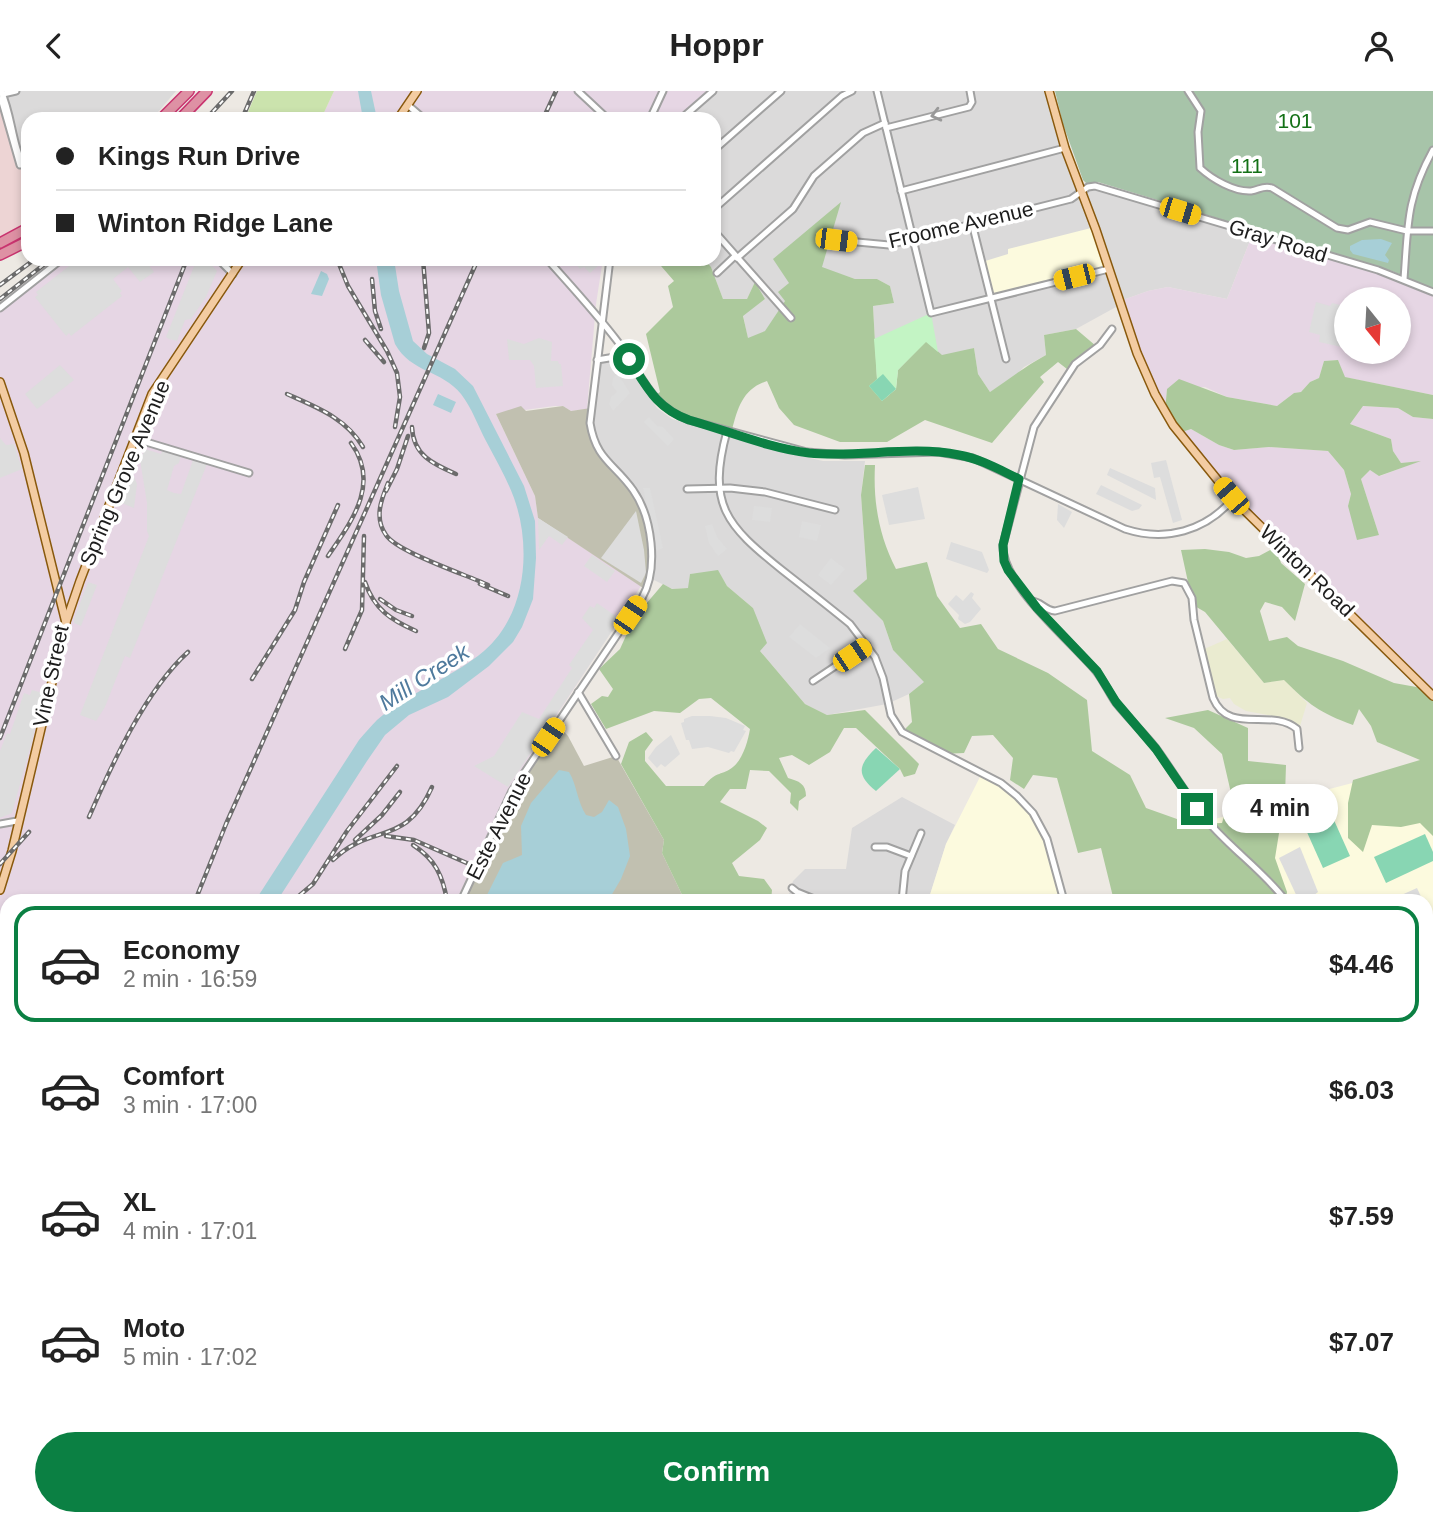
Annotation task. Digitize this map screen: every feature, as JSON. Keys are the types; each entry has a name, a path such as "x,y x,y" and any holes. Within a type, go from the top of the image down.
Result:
{"highway":[{"path":"168,112 189,91"},
{"path":"187,112 207,91"},
{"path":"0,243 21,232"},
{"path":"0,255 21,244"}],"main road":[{"path":"404,112 417,91"},
{"name":"Winton Road","path":"1049,91 1065,148 1137,353 1155,394 1183,439 1233,499 1433,696"},
{"name":"Spring Grove Avenue","path":"66,623 157,386 238,266"},
{"name":"Vine Street","path":"0,382 24,453 66,623 0,890"}],"street":[{"path":"16,91 2,93 2,102 17,162 21,164"},
{"path":"578,91 600,112"},
{"path":"653,112 663,91"},
{"path":"689,112 713,91"},
{"path":"721,144 781,91"},
{"path":"721,203 840,93 852,91"},
{"path":"877,91 931,313 1109,269"},
{"path":"717,273 793,209 814,177 863,133 885,125 969,107 972,102 970,91"},
{"path":"1188,91 1201,111 1198,156 1202,171 1240,190 1249,191 1265,186 1272,188 1337,228 1348,230 1370,222 1407,231 1433,231"},
{"path":"409,106 416,112"},
{"path":"901,191 1065,148"},
{"path":"1404,279 1407,231 1414,191 1433,150"},
{"name":"Gray Road","path":"1082,191 1094,186 1404,279 1433,292"},
{"name":"Froome Avenue","path":"836,240 881,246 1071,199 1082,191"},
{"path":"972,223 1006,359"},
{"path":"721,239 791,318"},
{"path":"0,308 53,266"},
{"path":"225,266 233,274"},
{"path":"553,266 602,322 648,389 666,409 689,420 807,452 845,455 938,452 960,455 976,459 1125,529 1154,535 1178,533 1194,528 1212,519 1233,499"},
{"name":"Este Avenue","path":"464,894 505,805 642,598 650,578 653,562 639,501 627,483 605,461 592,432 591,408 609,266"},
{"path":"1112,328 1100,345 1075,364 1031,433 1003,545 1003,555 1008,570 1031,601 1097,671 1116,702 1156,749 1209,823 1280,894"},
{"path":"597,360 627,355"},
{"path":"727,431 720,461 720,488 729,517 746,541 850,624 867,645 883,678 891,715 902,732 1001,783 1017,796 1033,814 1047,839 1062,894"},
{"path":"136,439 249,473"},
{"path":"687,489 720,488 765,492 835,510"},
{"path":"1031,601 1055,611 1172,581 1184,583 1192,598 1198,638 1218,708 1238,720 1269,718 1288,722 1297,729 1299,748"},
{"path":"813,681 867,645"},
{"path":"578,692 616,756"},
{"path":"0,824 17,821"},
{"path":"903,894 905,871 921,833"},
{"path":"875,846 887,847 911,856"},
{"path":"792,888 804,894"}],"shaded area":[{"path":"0,91 6,91 3,94 21,159 21,228 0,239"},
{"path":"6,91 176,91 158,112 21,112 21,154 3,94"},
{"path":"334,91 709,91 685,112 324,112"},
{"path":"706,91 1049,91 1082,191 1095,186 1253,233 1227,299 1168,287 1120,301 1116,307 1076,329 1044,335 1046,355 1024,367 990,392 978,374 974,348 877,379 873,306 894,303 890,286 877,279 855,279 822,268 789,283 785,301 766,331 748,339 743,315 765,299 755,283 747,299 723,299 710,266 721,266 721,112 689,112 709,94"},
{"path":"1095,227 1109,269 991,297 982,262 1008,254 1008,249"},
{"path":"1253,233 1378,270 1433,292 1433,395 1344,377 1339,364 1411,364 1411,287 1334,287 1334,360 1324,361 1319,378 1310,382 1301,392 1294,393 1277,406 1227,397 1205,387 1167,389 1165,411 1155,394 1120,301 1168,287 1227,299"},
{"path":"46,266 602,266 587,409 571,411 563,406 554,406 496,414 535,496 538,518 641,586 509,788 459,894 0,894 0,303"},
{"path":"69,266 149,266 154,272 140,282 128,267 113,279 122,291 122,296 71,336 69,333 66,336 35,297 38,295 36,292"},
{"path":"194,266 212,266 217,271 206,297 191,319 185,320 177,341 166,337"},
{"path":"577,266 598,266 590,273 584,267 580,269"},
{"path":"1316,302 1330,306 1334,304 1334,345 1319,342 1320,335 1309,332"},
{"path":"539,338 552,342 551,361 561,364 563,386 536,388 534,366 530,360 509,360 507,339 524,344"},
{"path":"622,356 657,408 672,419 771,449 823,461 865,461 861,495 867,579 854,591 883,621 893,650 925,682 909,694 887,704 827,715 805,704 760,651 753,608 727,586 718,571 690,574 689,588 672,589 650,578 610,466 592,432 597,360"},
{"path":"60,365 74,380 37,409 25,394"},
{"path":"618,374 630,393 613,411 609,404 611,397 617,392 612,385 613,378"},
{"path":"521,406 526,411 563,406 571,411 591,408 594,440 627,483 643,512 652,554 646,590 538,518 535,496 496,414"},
{"path":"1362,406 1398,408 1413,417 1433,419 1433,690 1427,689 1233,499 1179,433 1191,429 1234,450 1269,447 1328,451 1344,470 1351,494 1348,506 1379,535 1361,479 1370,470 1380,476 1417,462 1401,463 1393,451 1391,439 1350,424"},
{"path":"649,417 674,439 668,446 644,422"},
{"path":"0,438 6,445 14,444 22,469 0,478"},
{"path":"145,449 161,454 163,450 181,455 179,463 174,466 167,490 174,493 181,494 193,460 207,464 130,658 125,656 105,707 96,721 80,715 149,536 140,460"},
{"path":"1166,460 1182,520 1173,523 1160,477 1154,478 1151,463"},
{"path":"1110,468 1155,488 1156,500 1107,475"},
{"path":"131,474 137,484 134,508 119,502"},
{"path":"1101,485 1142,505 1132,511 1096,494"},
{"path":"918,487 925,519 889,525 882,495"},
{"path":"643,488 650,488 663,548 657,551"},
{"path":"1058,504 1072,512 1064,528 1057,520"},
{"path":"754,506 772,508 770,522 752,520"},
{"path":"636,511 646,573 641,583 601,558"},
{"path":"538,518 568,537 562,545 549,536 539,550"},
{"path":"802,521 821,525 817,541 799,537"},
{"path":"712,524 717,537 727,549 718,556 709,543 705,526"},
{"path":"951,542 982,552 989,570 987,573 946,559"},
{"path":"592,555 615,571 607,582 584,566"},
{"path":"831,558 845,569 831,585 818,575"},
{"path":"88,582 97,585 81,626 74,623 74,619"},
{"path":"971,592 974,594 972,598 981,609 965,624 948,604 956,595 963,601"},
{"path":"597,603 620,619 508,787 474,766 494,756 522,712 539,719 572,668 569,665 593,630 582,618 590,606 594,608"},
{"path":"800,624 830,648 816,658 789,637"},
{"path":"32,690 43,693 32,741 12,813 0,818 0,751 7,733 10,734 24,693 30,695"},
{"path":"692,716 726,718 745,726 743,730 746,731 734,752 708,747 692,749 681,723"},
{"path":"557,724 568,736 584,766 616,756 664,840 662,853 682,894 464,894 505,805"},
{"path":"671,735 680,754 665,767 661,764 657,768 648,758 656,747"},
{"path":"1433,762 1433,894 1279,894 1207,821"},
{"path":"982,773 1017,796 1044,831 1062,894 930,894 946,844"},
{"path":"902,797 955,825 930,894 789,894 793,881 805,869 846,869 852,828"},
{"path":"1300,847 1318,892 1296,894 1279,858"},
{"path":"1417,888 1420,894 1404,894"}],"green space":[{"path":"257,91 334,91 324,112 248,112"},
{"path":"1055,91 1433,91 1433,289 1392,271 1098,182 1087,184 1083,180 1063,124"},
{"path":"841,202 822,267 855,279 877,279 890,286 894,303 873,306 877,379 882,401 896,389 898,370 926,341 942,355 974,348 978,374 990,392 1046,355 1044,335 1076,329 1096,346 1067,369 1058,362 1040,377 1044,382 992,443 925,420 887,442 840,442 794,425 779,408 767,381 747,394 739,406 732,430 682,414 665,403 656,395 660,392 646,334 673,307 668,286 674,281 661,266 710,266 723,299 747,299 755,282 765,299 743,316 748,338 765,331 785,301 778,292 789,283 773,259"},
{"path":"931,313 938,352 926,342 898,370 896,389 882,401 869,386 877,379 874,339"},
{"path":"1334,360 1334,364 1340,364 1345,377 1433,395 1433,419 1413,417 1398,408 1363,406 1350,424 1391,439 1393,451 1401,463 1421,461 1379,476 1370,470 1361,479 1379,535 1357,540 1348,506 1351,494 1344,470 1328,451 1269,447 1234,450 1191,429 1179,433 1165,411 1167,389 1179,379 1227,397 1277,406 1319,378 1324,361"},
{"path":"883,374 896,389 882,401 869,386"},
{"path":"865,465 875,465 878,519 896,569 927,562 937,596 960,628 981,624 998,649 1048,673 1087,700 1092,751 1130,775 1146,808 1191,824 1222,823 1231,793 1222,754 1194,728 1165,718 1208,710 1248,728 1248,761 1286,765 1285,796 1275,858 1287,894 1112,894 1101,848 1078,853 1057,778 1033,775 1024,789 1010,780 1013,758 993,735 972,736 964,753 942,754 902,732 912,722 909,694 924,682 893,650 883,621 853,591 867,579 861,495"},
{"path":"1276,547 1281,563 1305,584 1295,621 1282,607 1265,602 1260,611 1269,641 1287,637 1298,646 1343,661 1394,683 1433,690 1433,836 1420,823 1401,827 1372,825 1363,852 1348,838 1348,803 1353,780 1420,760 1377,742 1371,726 1359,709 1353,725 1315,707 1284,680 1264,683 1205,612 1193,605 1181,550 1205,549 1229,552 1246,558 1259,556"},
{"path":"718,570 727,586 753,608 767,643 760,651 805,704 827,715 865,710 919,764 915,774 904,777 900,769 856,728 844,728 830,752 809,765 792,755 779,758 788,778 799,782 805,789 806,796 799,801 798,811 790,803 791,793 769,771 750,770 746,789 730,789 720,802 767,828 760,840 732,863 739,876 764,879 772,890 772,894 682,894 662,853 664,840 621,764 629,742 646,732 653,740 645,751 645,761 666,786 704,786 712,778 737,764 750,729 711,698 699,699 680,713 654,711 606,729 591,704 602,696 608,697 613,689 599,669 620,649 634,618 663,584 672,589 688,588 690,574"},
{"path":"1227,639 1264,683 1284,679 1307,703 1300,726 1273,716 1246,711 1234,704 1230,698 1216,696 1202,650"},
{"path":"876,748 900,769 876,791 865,780 862,770"},
{"path":"1329,809 1350,856 1323,868 1302,821"},
{"path":"1425,834 1433,852 1433,861 1386,883 1374,857"}],"water":[{"path":"358,91 371,91 376,112 362,112"},
{"path":"1381,239 1392,243 1385,255 1388,263 1353,254 1350,250 1350,246 1362,240"},
{"path":"377,266 395,266 413,341 427,354 455,369 473,386 524,486 535,521 533,599 513,642 489,666 448,697 409,715 385,735 282,894 260,894 359,740 389,710 472,661 484,651 509,619 522,580 523,538 520,517 508,484 472,411 453,386 409,361 402,353 395,344 381,295"},
{"path":"321,271 327,274 329,279 322,296 311,294"},
{"path":"438,394 456,402 451,413 433,405"},
{"path":"559,770 569,772 586,815 594,817 602,812 609,800 618,807 626,829 630,856 612,894 488,894 503,863 522,855 521,826 531,803"}],"railway":[{"path":"212,112 232,91"},
{"path":"245,112 254,91"},
{"path":"546,112 556,91"},
{"path":"0,285 26,266"},
{"path":"0,299 42,266"},
{"path":"0,738 184,266"},
{"path":"340,266 348,286 397,373 400,397 395,427"},
{"path":"424,266 429,333 424,348"},
{"path":"198,894 226,824 475,266"},
{"path":"372,279 375,311 381,329"},
{"path":"365,340 384,362"},
{"path":"287,394 339,421 363,447"},
{"path":"412,427 420,452 432,462 456,474"},
{"path":"386,491 408,436"},
{"path":"328,556 346,530 363,488 360,458 351,443"},
{"path":"388,483 381,502 380,516 386,535 418,556 488,585"},
{"path":"252,679 295,610 304,582 338,505"},
{"path":"345,649 362,610 364,536"},
{"path":"365,582 384,613 416,631"},
{"path":"480,584 508,596"},
{"path":"380,599 396,610 412,616"},
{"path":"89,817 119,752 144,707 172,668 188,652"},
{"path":"301,894 313,884 347,831 397,766"},
{"path":"333,860 347,848 399,827 411,819 432,787"},
{"path":"355,840 382,815 400,792"},
{"path":"0,864 29,832"},
{"path":"386,836 414,840 469,864"},
{"path":"413,845 427,856 437,869 445,894"}],"route":[{"path":"629,359 659,403 671,413 689,420 780,447 807,452 845,455 938,452 960,455 976,459 1019,479 1002,550 1008,570 1037,608 1097,671 1116,702 1156,749 1197,809"}],"park label":[{"name":"101","path":"1295,121"},
{"name":"111","path":"1247,166"}],"water label":[{"name":"Mill Creek","path":"424,677"}]}
